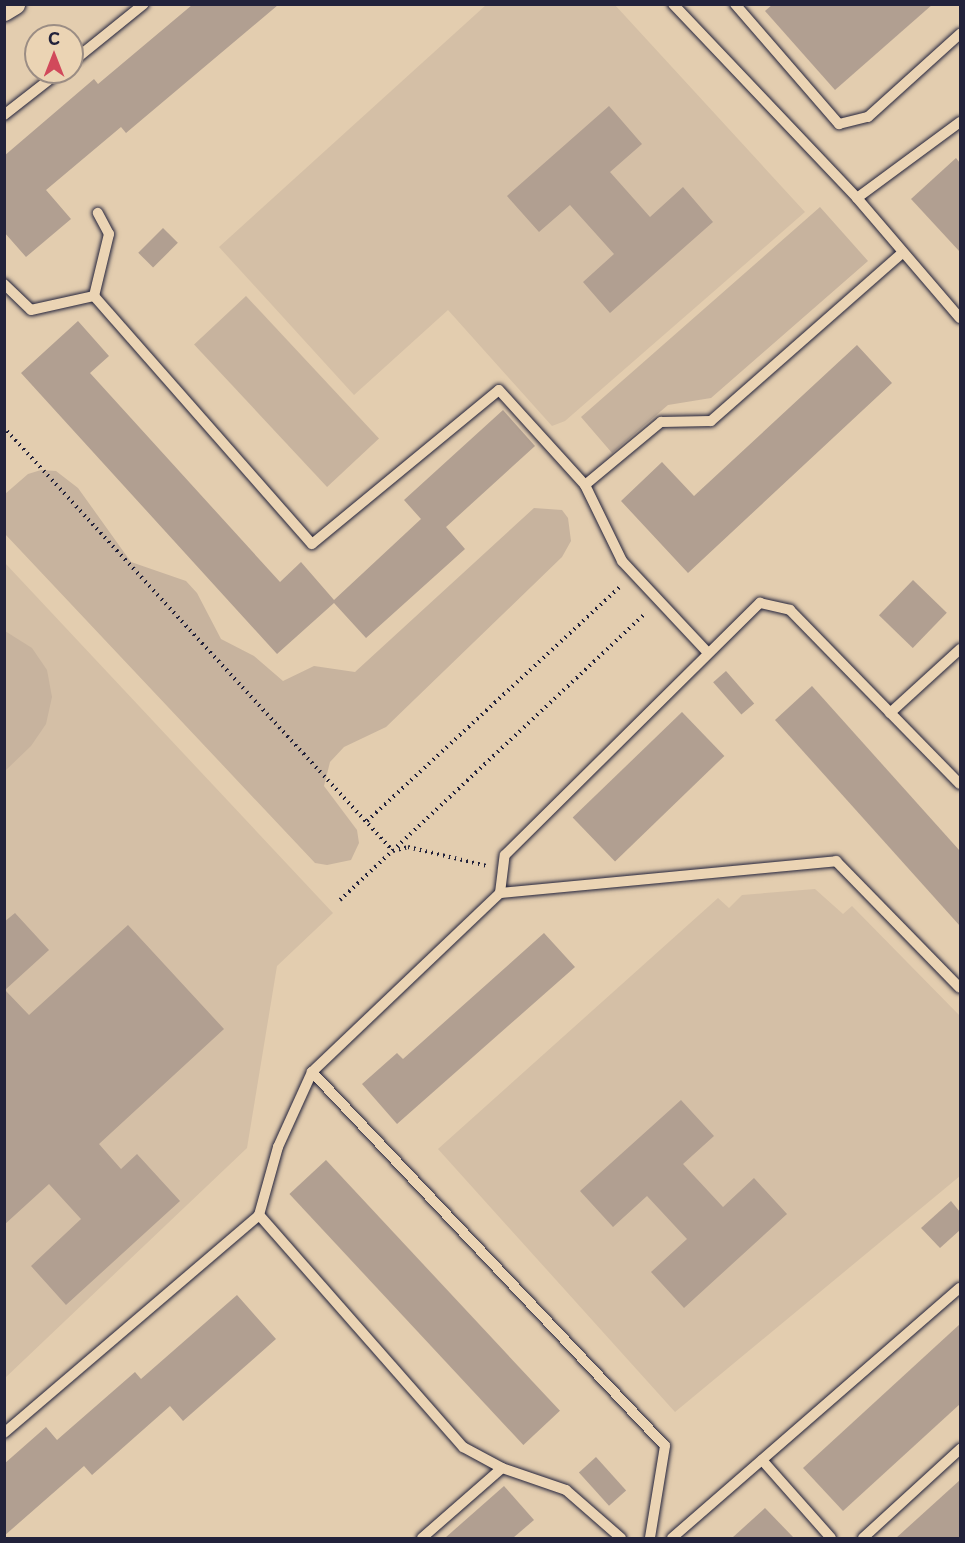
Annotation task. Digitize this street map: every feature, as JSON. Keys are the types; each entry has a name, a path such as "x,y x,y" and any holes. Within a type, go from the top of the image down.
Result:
{"street":[{"path":"4,10 14,4"}],"lane":[{"path":"84,52 144,4"},
{"path":"673,4 857,198 960,318"},
{"path":"735,4 839,124 868,117 960,34"},
{"path":"4,116 44,84"},
{"path":"857,198 960,122"},
{"path":"94,296 109,234 98,213"},
{"path":"585,485 661,422 711,421 902,253"},
{"path":"4,284 32,310 94,296"},
{"path":"94,296 312,544 499,390 585,485 622,561 708,653"},
{"path":"500,893 505,855 760,603 790,610 960,784"},
{"path":"890,713 960,649"},
{"path":"4,1433 260,1215 278,1148 312,1072 500,893 836,861 960,988"},
{"path":"312,1072 665,1446 650,1539"},
{"path":"260,1215 463,1447 502,1468 566,1490 621,1539"},
{"path":"672,1539 960,1288"},
{"path":"863,1539 960,1449"},
{"path":"762,1460 831,1539"},
{"path":"422,1539 502,1468"}],"path":[{"path":"7,431 393,851"},
{"path":"367,821 620,587"},
{"path":"340,900 645,614"},
{"path":"393,851 408,847 503,870"}],"shaded area":[{"path":"486,5 615,5 805,212 565,421 552,426 448,310 354,395 219,247"},
{"path":"820,207 868,261 711,398 668,405 612,453 581,417"},
{"path":"246,296 379,439 327,487 194,344"},
{"path":"41,470 56,471 78,488 131,562 186,581 197,593 221,639 254,656 283,681 314,666 355,672 534,508 562,510 568,518 571,541 562,557 386,727 344,747 330,762 324,786 357,830 359,843 351,860 327,865 315,863 5,534 5,494 28,474"},
{"path":"5,563 333,913 277,966 247,1148 5,1378"},
{"path":"5,631 32,648 47,670 52,697 46,724 31,746 5,771"},
{"path":"815,889 843,914 852,906 960,1016 960,1176 675,1412 438,1149 718,898 729,908 742,895"}],"building":[{"path":"773,4 933,4 835,90 765,11"},
{"path":"192,5 278,5 126,133 121,127 46,190 71,219 26,257 4,232 4,156 94,79 98,84"},
{"path":"609,106 642,144 610,172 650,217 683,187 713,222 610,313 583,282 614,254 570,205 539,232 507,196"},
{"path":"956,158 960,163 960,252 911,199"},
{"path":"163,228 178,243 153,268 138,253"},
{"path":"78,321 109,356 90,373 280,582 301,562 334,600 421,519 404,500 503,410 535,446 446,527 465,549 366,638 334,603 277,654 21,373"},
{"path":"857,345 892,383 688,573 621,501 662,462 694,496"},
{"path":"913,580 947,613 913,648 879,615"},
{"path":"726,671 754,703 741,715 713,682"},
{"path":"812,686 960,851 960,926 775,720"},
{"path":"682,712 724,756 615,861 573,818"},
{"path":"15,913 49,950 5,990 29,1015 128,925 224,1029 99,1144 121,1169 137,1154 180,1201 66,1305 31,1266 81,1219 49,1184 4,1225 4,922"},
{"path":"544,933 575,967 397,1124 362,1084 397,1053 403,1059"},
{"path":"681,1100 714,1136 683,1164 723,1207 754,1178 787,1214 684,1308 651,1272 687,1239 647,1196 613,1227 580,1191"},
{"path":"326,1160 560,1411 523,1445 289,1194"},
{"path":"951,1201 960,1212 960,1230 940,1248 921,1228"},
{"path":"237,1295 276,1339 183,1421 170,1406 92,1475 84,1466 4,1536 4,1464 46,1427 57,1440 135,1372 141,1379"},
{"path":"960,1324 960,1404 843,1511 803,1468"},
{"path":"596,1457 626,1490 609,1506 579,1472"},
{"path":"960,1480 960,1538 896,1538"},
{"path":"504,1486 534,1520 513,1538 445,1538"},
{"path":"765,1508 794,1538 732,1538"}]}
